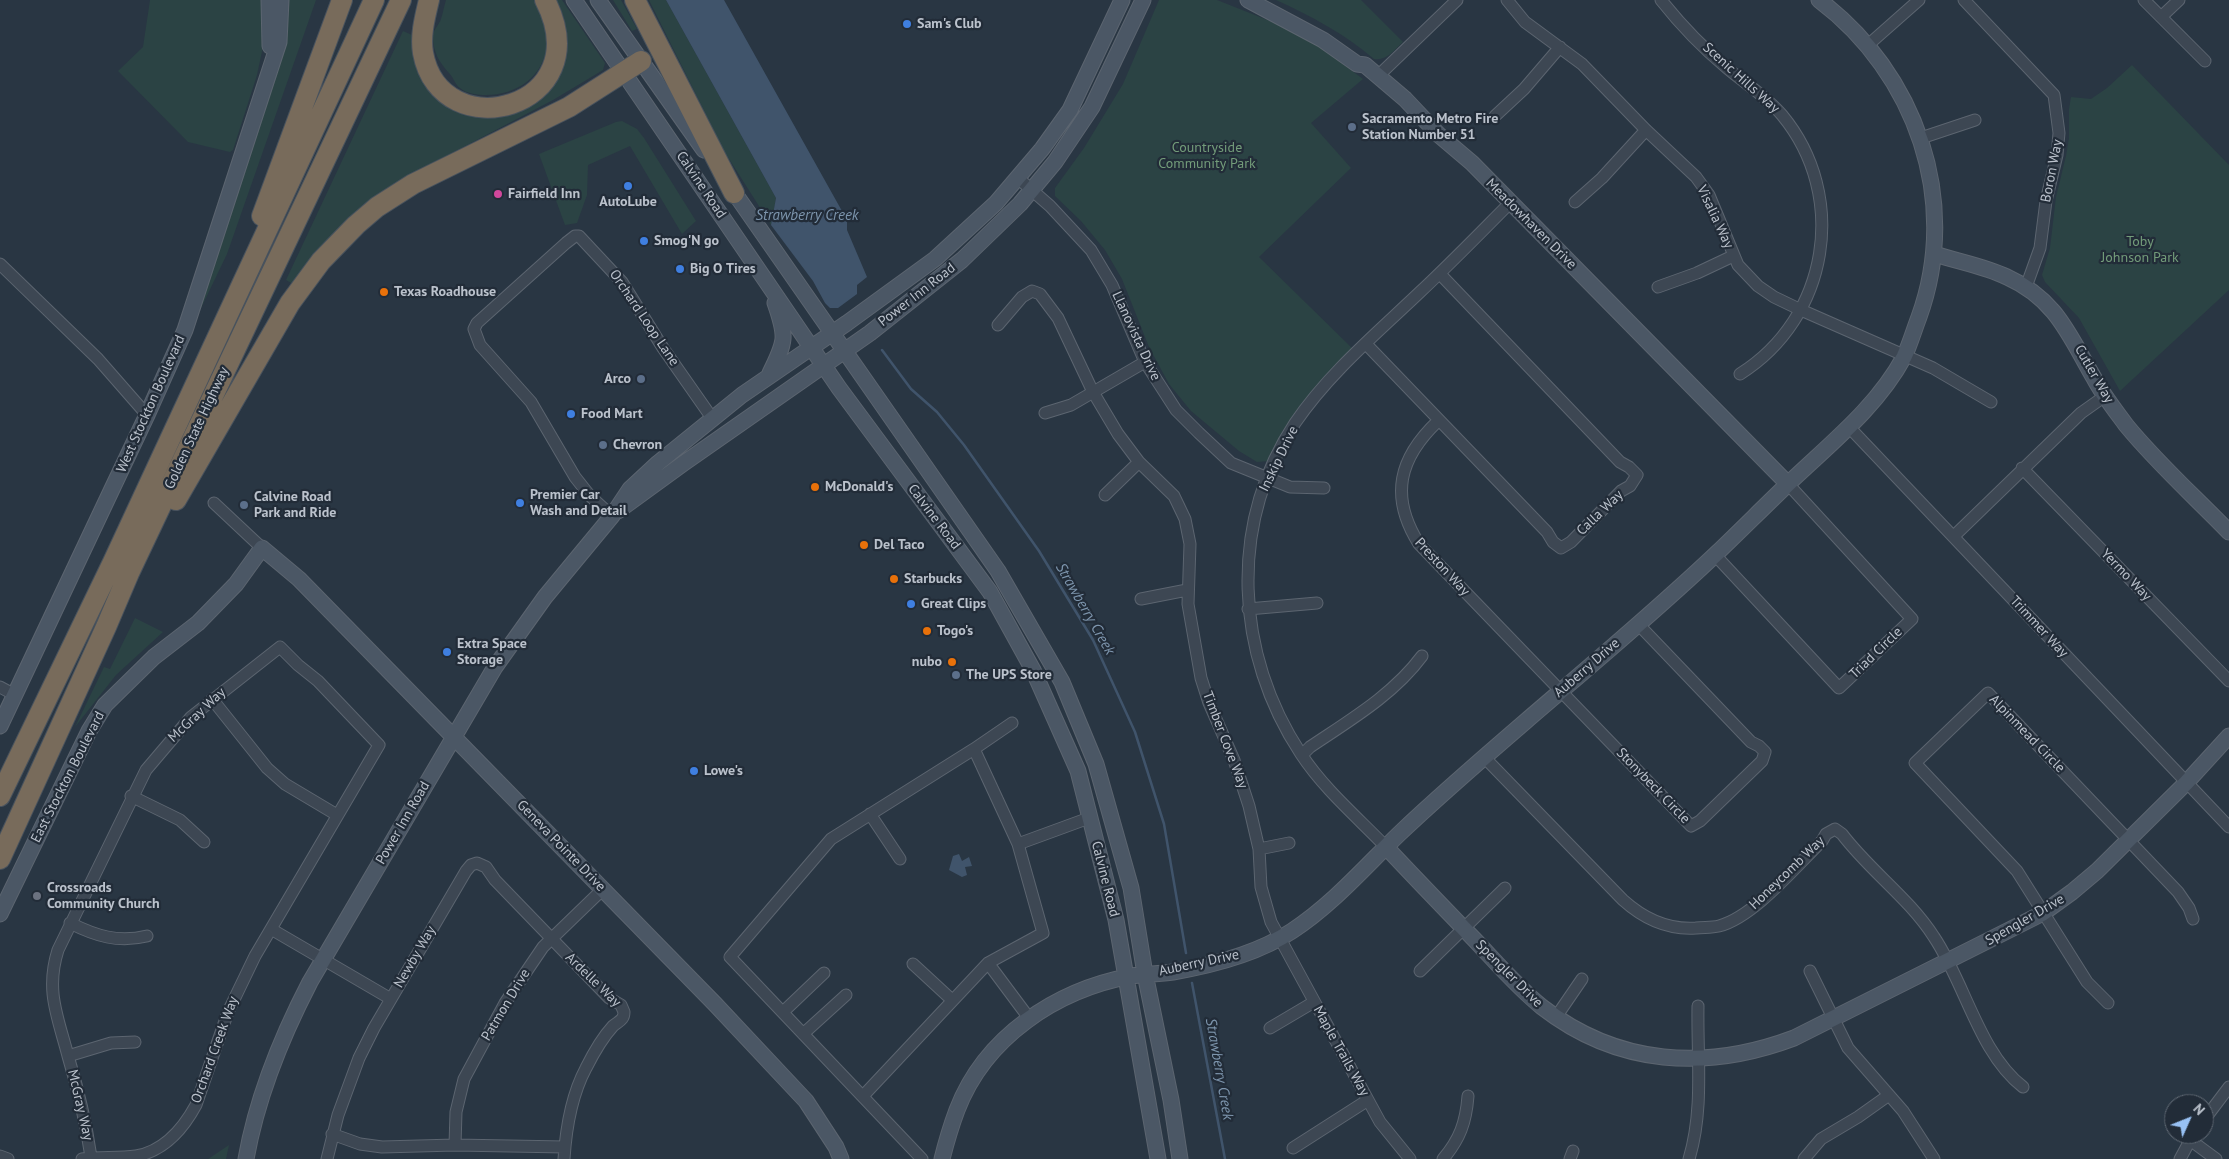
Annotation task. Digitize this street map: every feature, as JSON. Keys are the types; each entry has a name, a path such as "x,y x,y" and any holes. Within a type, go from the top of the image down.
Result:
{"highway":[{"path":"235,300 268,197 292,139 342,0"},
{"name":"Golden State Highway","path":"0,796 113,562 374,0"},
{"name":"Golden State Highway","path":"0,859 106,628 128,573 401,0"},
{"path":"429,0 422,37 428,68 440,86 457,100 476,107 490,108 519,102 532,93 551,71 556,56 558,38 555,21 545,0"},
{"path":"635,0 734,193"},
{"path":"128,573 157,534 290,303 340,240 377,207 399,193 434,174 531,128 633,66"}],"street":[{"name":"West Stockton Boulevard","path":"269,0 270,69"},
{"name":"West Stockton Boulevard","path":"0,726 147,415 185,330 279,42 281,0"},
{"name":"Calvine Road","path":"574,0 633,66 734,193 998,571 1062,682 1096,764 1131,888 1145,974 1171,1100 1180,1159"},
{"path":"598,0 633,66"},
{"name":"Power Inn Road","path":"246,1159 253,1129 285,1030 445,751 496,666 524,625 572,562 612,516 630,490 658,463 712,418 770,374 812,348 935,259 962,236 1018,178 1070,110 1122,0"},
{"name":"Power Inn Road","path":"612,516 845,352 962,260 1020,204 1055,162 1092,107 1143,0"},
{"name":"Meadowhaven Drive","path":"1248,0 1323,40 1357,64 1365,65 1405,99 1439,135 1468,159 1788,484"},
{"path":"1378,76 1457,0"},
{"name":"Visalia Way","path":"1507,0 1525,22 1582,64 1646,130 1689,168 1703,186 1733,256 1744,272 1758,286 1801,310 1933,368 1991,402"},
{"name":"Scenic Hills Way","path":"1661,0 1715,58 1775,107 1803,147 1816,182 1822,228 1818,265 1801,310 1773,348 1758,363 1740,374"},
{"name":"Auberry Drive","path":"942,1159 958,1106 979,1070 1001,1042 1029,1018 1058,1000 1125,977 1170,972 1238,956 1279,939 1320,910 1484,757 1562,691 1715,555 1849,427 1876,398 1904,355 1926,297 1935,254 1934,203 1921,138 1901,93 1868,45 1842,18 1819,0"},
{"path":"1868,45 1918,0"},
{"name":"Boron Way","path":"1964,0 2054,95 2059,134 2057,155 2046,201 2040,248 2026,287"},
{"path":"2144,0 2205,61"},
{"path":"2161,17 2179,0"},
{"path":"1495,116 1524,89 1560,47"},
{"name":"Calvine Road","path":"633,66 767,282 824,366 990,592 1052,708 1078,771 1116,920 1158,1159"},
{"path":"1921,138 1974,120"},
{"path":"1575,202 1602,178 1646,130"},
{"name":"Llanovista Drive","path":"1018,178 1050,206 1091,250 1112,285 1145,362 1176,410 1198,433 1231,463 1290,487 1324,488"},
{"name":"Inskip Drive","path":"1386,847 1318,776 1284,727 1263,679 1253,641 1248,609 1250,546 1260,499 1268,478 1295,423 1326,384 1440,274 1510,203"},
{"name":"Orchard Loop Lane","path":"612,516 590,496 572,473 530,402 480,345 474,329 477,322 574,236 579,236 622,282 663,348 712,418"},
{"name":"Cutler Way","path":"1935,254 1990,270 2026,287 2050,307 2063,322 2105,396 2146,447 2229,532"},
{"path":"1658,287 1690,276 1733,256"},
{"path":"0,264 98,359 147,415"},
{"name":"Calla Way","path":"1366,344 1547,532 1553,542 1562,548 1571,542 1621,491 1630,486 1637,475 1620,462 1440,274"},
{"path":"767,282 782,324 784,346 770,374"},
{"name":"Timber Cove Way","path":"998,325 1022,297 1032,291 1040,294 1058,318 1093,392 1118,434 1139,462 1174,496 1185,519 1190,544 1187,590 1198,660 1206,694 1242,781 1259,849 1261,887 1279,939"},
{"path":"1045,413 1064,408 1145,362"},
{"path":"1954,536 2022,468 2081,413 2105,396"},
{"name":"Preston Way","path":"1438,420 1418,441 1406,465 1401,495 1408,525 1419,544 1562,691"},
{"name":"Trimmer Way","path":"1849,427 2229,827"},
{"path":"1105,495 1139,462"},
{"name":"Yermo Way","path":"2022,468 2229,681"},
{"name":"Triad Circle","path":"1715,555 1839,688 1912,619 1788,484"},
{"path":"214,503 262,548"},
{"name":"Geneva Pointe Drive","path":"262,548 300,579 603,888 806,1101 836,1147 841,1159"},
{"name":"East Stockton Boulevard","path":"0,914 89,731 105,705 154,657 198,623 236,584 262,548"},
{"path":"1141,599 1187,590"},
{"path":"1248,609 1316,603"},
{"name":"Stonybeck Circle","path":"1562,691 1683,820 1690,826 1700,821 1762,762 1766,752 1751,742 1638,624"},
{"name":"McGray Way","path":"88,1158 68,1056 54,1010 52,983 58,950 131,796 146,770 172,737 212,699 280,647 318,682 379,744 271,929"},
{"path":"1302,755 1310,747 1380,698 1410,672 1422,656"},
{"path":"0,687 15,694"},
{"name":"Alpinmead Circle","path":"2043,913 2030,890 2009,862 1915,764 1988,692 2128,840"},
{"path":"212,699 267,768 290,787 337,816"},
{"path":"922,1159 730,957 830,840 1012,723"},
{"name":"Spengler Drive","path":"1386,847 1527,994 1556,1017 1580,1032 1611,1045 1648,1055 1674,1059 1728,1057 1768,1048 1800,1035 2043,913 2078,887 2128,840 2186,783 2229,736"},
{"path":"863,1096 988,963 1042,933 1018,844 974,749"},
{"name":"Honeycomb Way","path":"1484,757 1623,900 1653,921 1687,928 1710,927 1730,922 1759,902 1822,841 1826,834 1835,829 1842,834 1918,915 1935,938 1948,962"},
{"path":"131,796 180,820 204,842"},
{"path":"870,814 900,859"},
{"path":"1018,844 1089,818"},
{"path":"2128,840 2184,899 2193,919"},
{"path":"1259,849 1289,843"},
{"name":"Newby Way","path":"327,1159 332,1134 346,1089 359,1058 391,999 466,871 473,864 480,863 486,867 495,880 552,938"},
{"name":"Patmon Drive","path":"455,1145 458,1101 468,1068 505,1003 533,960 552,938 603,888"},
{"name":"Spengler Drive","path":"1464,929 1505,888"},
{"path":"2043,913 2087,982 2108,1003"},
{"path":"70,923 105,938 127,939 147,936"},
{"path":"271,929 391,999"},
{"name":"Orchard Creek Way","path":"88,1158 136,1156 158,1147 180,1130 196,1105 215,1045 239,987 271,929"},
{"path":"1420,971 1464,929"},
{"name":"Ardelle Way","path":"552,938 609,998 621,1005 625,1014 599,1044 580,1081 572,1105 565,1153"},
{"name":"Maple Trails Way","path":"1279,939 1380,1122 1410,1159"},
{"path":"1948,962 1998,1062 2012,1079 2023,1087"},
{"path":"988,963 1029,1018"},
{"path":"913,964 952,1000"},
{"path":"1810,971 1833,1019 1854,1056 1903,1111 1934,1159"},
{"path":"782,1012 824,973"},
{"name":"Spengler Drive","path":"1556,1017 1582,979"},
{"path":"803,1034 846,994"},
{"path":"1270,1028 1314,1002"},
{"path":"1689,1159 1696,1126 1699,1098 1698,1006"},
{"path":"68,1056 111,1043 135,1042"},
{"path":"2214,1107 2229,1087"},
{"path":"1804,1159 1825,1136 1858,1117 1889,1095"},
{"path":"1443,1159 1462,1131 1468,1096"},
{"path":"1294,1148 1368,1100"},
{"path":"332,1134 360,1144 382,1147 455,1145 565,1153"},
{"path":"2180,1159 2186,1144"},
{"path":"2198,1144 2216,1159"},
{"path":"0,1156 8,1159"}],"green space":[{"path":"150,0 263,0 264,42 257,75 233,150 230,152 188,142 118,71 143,47"},
{"path":"286,0 316,0 227,254 191,329 280,63 287,31"},
{"path":"446,0 534,0 545,27 547,44 545,56 534,75 518,88 497,94 473,94 458,87 435,52 433,42 433,34 441,19"},
{"path":"556,0 562,0 605,63 603,70 553,100 414,173 295,285 286,280 403,31 412,35 420,70 428,85 438,97 450,107 465,114 482,118 501,117 520,112 536,102 549,88 559,72 565,55 566,36 564,18"},
{"path":"613,0 621,0 637,29 632,31"},
{"path":"649,0 666,0 776,198 771,225 724,151"},
{"name":"Countryside Community Park","path":"1159,0 1217,0 1280,25 1320,47 1363,79 1311,123 1351,168 1259,257 1354,350 1328,375 1294,414 1276,444 1269,461 1257,462 1239,451 1191,411 1169,384 1149,347 1122,279 1105,250 1081,221 1055,196 1055,188 1084,148 1123,84"},
{"path":"1276,0 1361,0 1403,42 1387,57 1374,59 1351,41 1327,26"},
{"name":"Toby Johnson Park","path":"2132,65 2229,165 2229,290 2120,391 2079,318 2045,282 2042,275 2050,248 2056,197 2069,138 2071,97 2091,99 2107,88"},
{"path":"622,121 637,129 644,138 696,221 682,234 630,146 588,165 587,195 577,223 565,225 539,154"},
{"path":"135,618 163,632 116,675 75,727 104,667 110,669"},
{"path":"229,1145 226,1159 208,1159"}],"water":[{"name":"Strawberry Creek","path":"666,0 724,0 847,220 847,230 867,277 857,285 857,294 838,308 830,308 825,303 813,281 771,225 776,198"},
{"path":"959,854 962,861 969,857 972,866 965,867 967,875 962,877 949,870 953,856"}],"waterway":[{"name":"Strawberry Creek","path":"882,350 911,389 937,412 964,445 1039,551 1093,640 1135,732 1164,824 1186,953"},
{"name":"Strawberry Creek","path":"1192,983 1225,1159"}],"place":[{"name":"Sam's Club","path":"907,24"},
{"name":"Sacramento Metro Fire Station Number 51","path":"1352,127"},
{"name":"AutoLube","path":"628,186"},
{"name":"Fairfield Inn","path":"498,194"},
{"name":"Smog'N go","path":"644,241"},
{"name":"Big O Tires","path":"680,269"},
{"name":"Texas Roadhouse","path":"384,292"},
{"name":"Arco","path":"641,379"},
{"name":"Food Mart","path":"571,414"},
{"name":"Chevron","path":"603,445"},
{"name":"McDonald's","path":"815,487"},
{"name":"Premier Car Wash and Detail","path":"520,503"},
{"name":"Calvine Road Park and Ride","path":"244,505"},
{"name":"Del Taco","path":"864,545"},
{"name":"Starbucks","path":"894,579"},
{"name":"Great Clips","path":"911,604"},
{"name":"Togo's","path":"927,631"},
{"name":"Extra Space Storage","path":"447,652"},
{"name":"nubo","path":"952,662"},
{"name":"The UPS Store","path":"956,675"},
{"name":"Lowe's","path":"694,771"},
{"name":"Crossroads Community Church","path":"37,896"}]}
